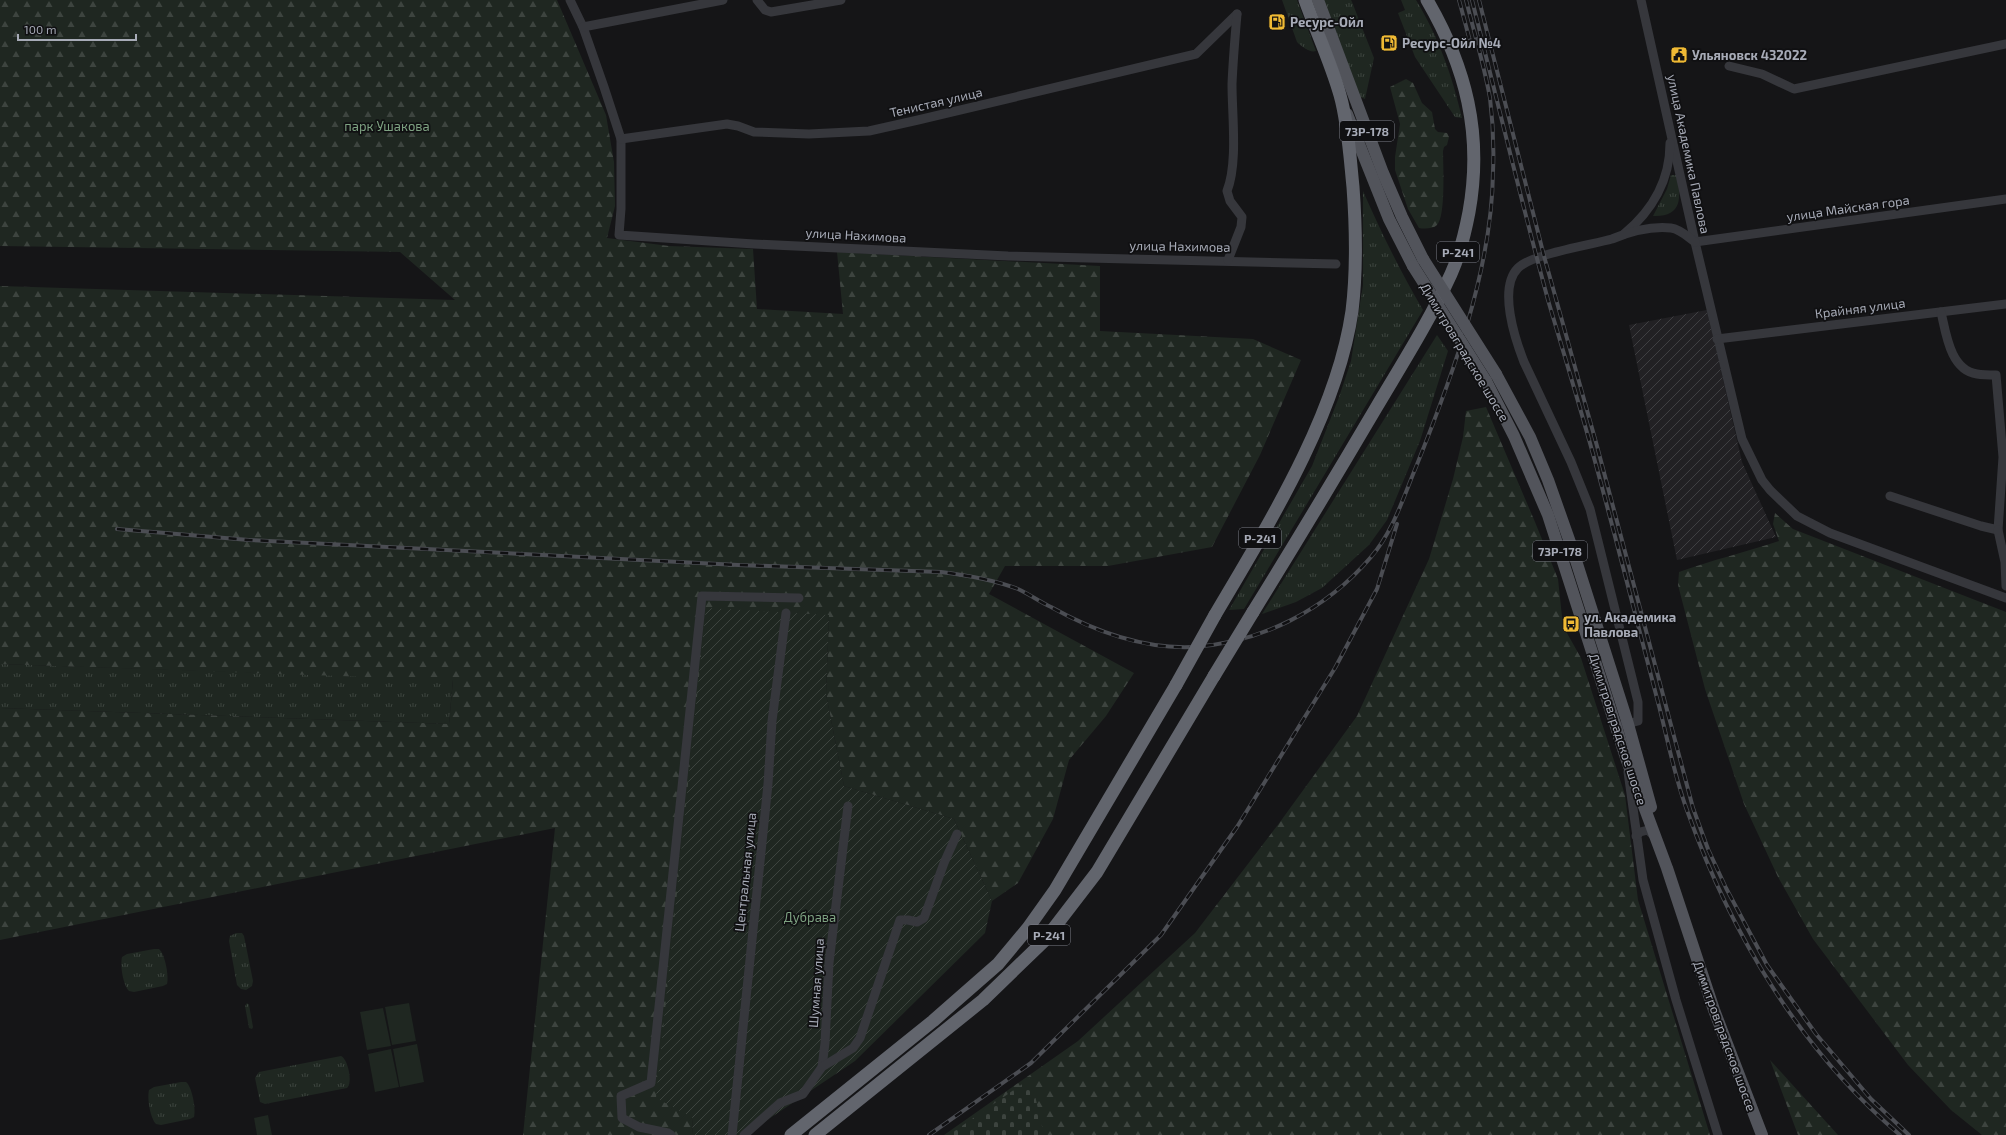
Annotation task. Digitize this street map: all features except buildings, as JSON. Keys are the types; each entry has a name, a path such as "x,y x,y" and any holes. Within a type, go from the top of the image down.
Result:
{"highway":[{"name":"Димитровградское шоссе","path":"1305,0 1340,96"},
{"name":"Р-241","path":"815,1135 983,1000 1044,941 1097,872 1420,334 1451,273 1465,234 1472,195 1474,155 1469,104 1461,73 1448,40 1427,0"},
{"name":"Р-241","path":"790,1135 933,1021 998,964 1028,928 1055,890 1176,685 1277,509 1311,439 1332,386 1352,312 1355,278 1355,213 1350,159 1340,96"}],"main road":[{"name":"Димитровградское шоссе","path":"1318,0 1402,217 1423,259 1496,374 1530,437 1548,480 1572,548 1622,726 1626,758 1667,868"},
{"name":"Димитровградское шоссе","path":"1340,96 1389,219 1413,266 1486,381 1514,436 1548,515 1622,726 1714,1010 1762,1135"}],"street":[{"name":"улица Нахимова","path":"570,0 583,27 621,139 621,209 619,235 754,244 1008,256 1228,260 1336,264"},
{"path":"583,27 723,0"},
{"path":"757,0 765,10 771,12 841,0"},
{"name":"улица Академика Павлова","path":"1640,0 1717,338 1742,439 1762,480 1770,490 1797,516 1830,533 2006,598"},
{"name":"Тенистая улица","path":"621,139 727,124 762,132 809,134 869,131 1196,54 1237,14 1232,82 1231,180 1227,191 1230,201 1242,217 1241,227 1228,260"},
{"path":"1730,66 1762,74 1794,89 2006,44"},
{"path":"1623,234 1634,225 1648,209 1665,177 1670,149 1668,120"},
{"name":"улица Майская гора","path":"1695,242 2006,199"},
{"path":"1622,726 1638,720 1638,702 1594,523 1571,462 1524,362 1512,323 1509,300 1512,277 1518,268 1527,262 1612,239 1623,234 1653,228 1671,228 1682,232 1695,242"},
{"name":"Крайняя улица","path":"1717,338 2006,304"},
{"path":"1941,312 1953,356 1967,370 1976,374 1996,375 2003,457 1998,530 2005,562 2006,586"},
{"path":"1890,496 1981,526 1998,530"},
{"path":"671,1135 668,1133 638,1127 622,1118 620,1096 651,1083 702,596 800,598"},
{"name":"Центральная улица","path":"732,1135 768,784 772,721 786,613"},
{"path":"1626,758 1643,880 1676,1000 1718,1135"},
{"name":"Шумная улица","path":"822,1067 825,1043 829,963 848,806"},
{"path":"1636,836 1640,832 1648,830 1656,838"},
{"path":"744,1135 780,1102 803,1094 822,1067 853,1048 860,1038 900,920 917,922 924,918 944,863 957,834"}],"shaded area":[{"path":"1707,310 1742,462 1776,537 1677,560 1629,325"}],"green space":[{"name":"парк Ушакова","path":"0,0 557,0 606,115 614,162 615,206 607,238 669,246 753,249 757,309 843,314 837,252 1100,266 1100,331 1253,339 1301,360 1260,455 1212,547 1108,566 1005,566 989,594 1134,673 1106,716 1069,760 1053,819 1018,883 992,901 954,819 844,786 826,694 829,615 693,1118 692,1135 523,1135 555,828 0,940 0,708 449,724 453,680 0,664 0,286 455,300 400,252 0,246"},
{"path":"1282,0 1297,0 1316,51 1304,48 1297,42"},
{"path":"1324,0 1351,0 1352,2 1374,58 1365,99 1360,97"},
{"path":"1401,0 1416,0 1424,14 1444,57 1462,118 1455,117 1415,57 1398,13 1405,10"},
{"path":"1406,79 1413,83 1422,103 1432,112 1435,129 1438,132 1447,133 1449,137 1447,145 1444,147 1443,151 1443,201 1440,220 1437,225 1423,229 1419,228 1408,209 1395,170 1395,157 1400,124 1390,87"},
{"path":"1671,175 1676,175 1678,183 1678,204 1675,210 1670,213 1653,216 1667,189"},
{"path":"1363,191 1406,281 1423,310 1244,609 1229,610 1312,466 1339,397 1351,361 1363,285"},
{"path":"1437,335 1448,351 1420,441 1387,520 1369,545 1322,588 1296,602 1262,614"},
{"path":"1486,407 1558,579 1563,626 1581,658 1625,795 1638,900 1710,1135 944,1135 1078,1041 1195,933 1280,822 1357,716 1429,559 1453,479 1463,437 1466,411"},
{"path":"1775,513 1793,529 2006,612 2006,1135 1982,1135 1951,1110 1908,1065 1813,939 1778,877 1744,804 1705,689 1678,585 1679,572 1779,541 1773,524"},
{"name":"Дубрава","path":"706,608 829,615 826,694 844,786 954,819 992,901 985,933 855,1061 745,1135 692,1135 693,1118 656,1098"},
{"path":"0,664 453,679 449,724 0,708"},
{"path":"236,933 242,933 244,936 253,981 252,986 246,990 241,989 237,985 229,941 230,936"},
{"path":"159,949 165,960 167,984 134,992 129,991 122,975 122,957 127,954"},
{"path":"247,1003 249,1005 253,1027 252,1029 249,1028 245,1006"},
{"path":"409,1003 416,1041 392,1045 385,1007"},
{"path":"383,1008 391,1046 367,1050 360,1012"},
{"path":"417,1044 424,1082 400,1087 393,1049"},
{"path":"391,1049 399,1087 375,1092 368,1054"},
{"path":"341,1056 344,1058 348,1066 350,1076 349,1085 347,1088 265,1104 260,1102 255,1078 259,1072"},
{"path":"1770,1060 1838,1135 1798,1135"},
{"path":"1031,1078 1044,1135 949,1135"},
{"path":"186,1082 192,1093 194,1117 161,1125 156,1124 152,1117 150,1108 148,1098 149,1090 154,1087"},
{"path":"268,1115 272,1135 257,1135 254,1118"}],"railway":[{"path":"1459,0 1470,41"},
{"path":"117,529 249,540 738,565 941,572 980,578 1018,589 1084,624 1136,642 1173,647 1192,647 1243,639 1267,631 1313,608 1334,593 1353,576 1379,547 1402,503 1430,433 1468,322 1486,247 1491,209 1493,126 1490,98 1466,0"},
{"path":"1472,0 1548,300 1593,454 1683,800 1705,858 1725,903 1773,988 1801,1028 1831,1066 1864,1102 1900,1135"},
{"path":"1479,0 1544,256 1597,446 1693,808 1708,849 1726,888 1767,965 1816,1034 1871,1099 1909,1135"},
{"path":"929,1135 1031,1063 1161,935 1237,827 1335,668 1377,589 1397,524"}],"place":[{"name":"Ресурс-Ойл","path":"1277,22"},
{"name":"Ресурс-Ойл №4","path":"1389,43"},
{"name":"Ульяновск 432022","path":"1679,55"},
{"name":"ул. Академика Павлова","path":"1571,624"}]}
